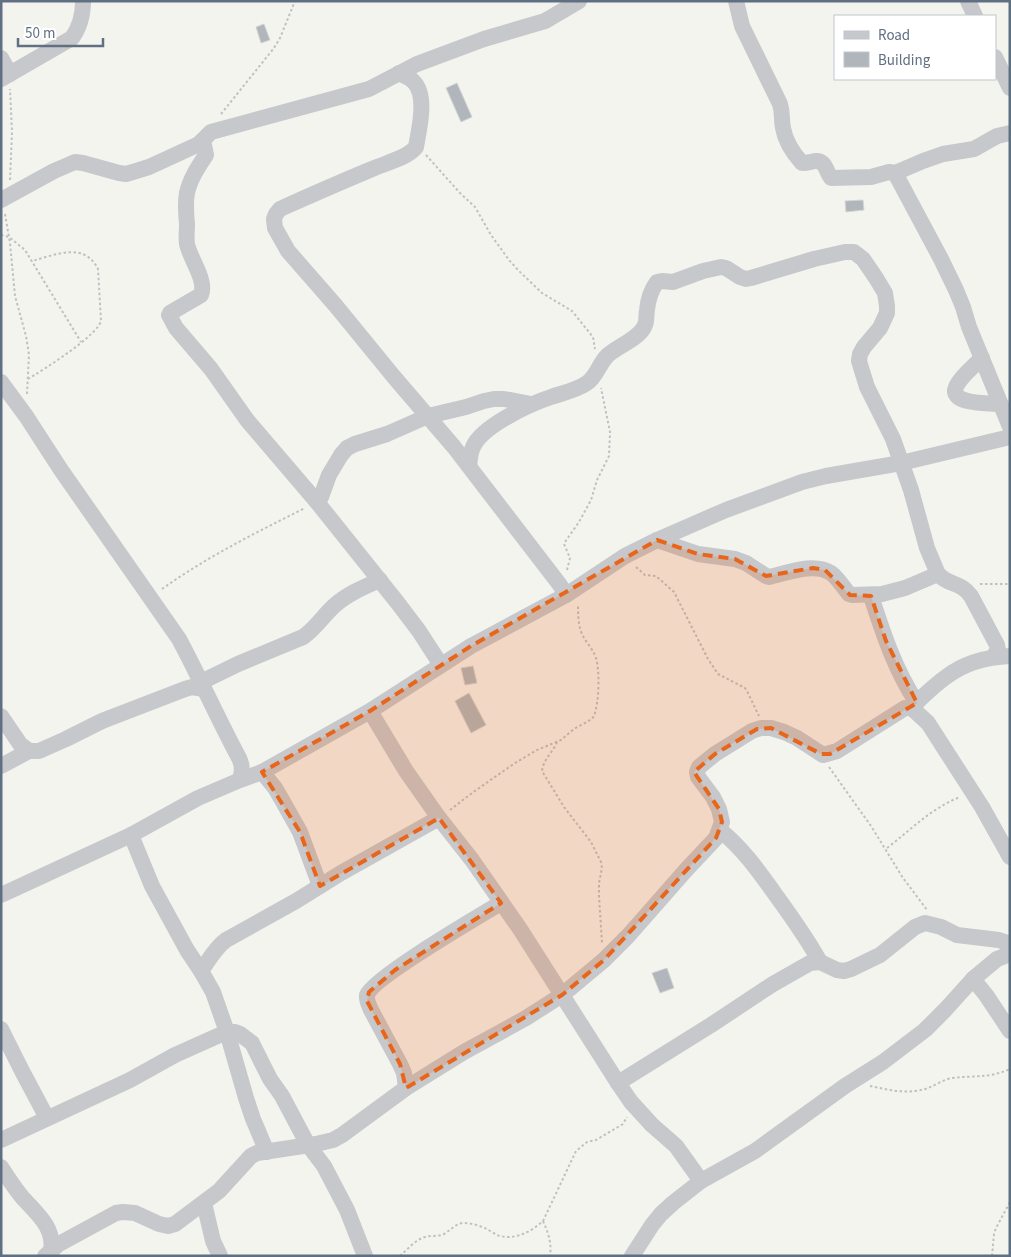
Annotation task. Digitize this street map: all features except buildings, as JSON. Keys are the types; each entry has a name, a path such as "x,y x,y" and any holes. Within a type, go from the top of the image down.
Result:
{"street":[{"path":"1,58 5,76 72,38 81,20 83,1"},
{"path":"5,198 54,171 75,162 126,174 149,167 205,138 282,112 369,89 417,64 484,39 545,21 579,1"},
{"path":"736,1 742,26 780,104 783,117 782,124 787,140 802,163 820,161 831,178 871,177 889,172 895,173 944,154 974,149 997,136 1010,134"},
{"path":"968,1 975,15"},
{"path":"996,58 1010,88"},
{"path":"399,73 413,81 420,94 422,113 416,147 411,153 280,209 274,219 275,228 288,251 428,416 567,590"},
{"path":"205,138 206,155 191,182 187,194 186,209 187,243 202,282 203,292 169,315 176,328 211,369 247,420 380,580 419,631 441,665"},
{"path":"895,173 956,290 1010,427"},
{"path":"469,466 470,456 477,440 495,425 531,404 586,383 598,371 607,356 634,338 646,325 650,294 657,282 673,282 703,271 721,267 740,277 752,278 814,259 845,252 854,252 864,259 876,278 885,294 887,306 887,313 880,328 860,354 863,376 893,439 911,490 927,548 938,574 949,582 960,585 971,596 997,645 998,650 993,657"},
{"path":"982,358 962,379 956,388 956,396 970,402 1000,404"},
{"path":"1,382 179,639 242,764 240,780"},
{"path":"316,502 321,498 329,475 341,454 355,444 387,434 428,416 476,403 504,399 531,404"},
{"path":"1,895 131,835 198,798 262,772 370,711 470,646 625,556 657,540 726,510 802,482 901,463 1010,437"},
{"path":"657,540 698,554 736,559 766,576 813,568 825,570 833,575 850,595 872,596 895,591 938,574"},
{"path":"1,766 29,751 39,751 102,721 185,689 203,685 238,664 303,637 344,597 380,580"},
{"path":"872,596 886,642 913,706 928,723 982,807 1008,852"},
{"path":"48,1253 60,1244 116,1213 135,1213 159,1224 168,1226 175,1224 225,1185 251,1156 257,1153 333,1140 406,1088 562,995 604,960 628,936 716,838 722,822 719,809 713,797 698,777 697,772 715,754 739,739 757,729 772,728 797,738 821,754 830,754 905,708 913,706 946,676 956,670 993,657 1010,656"},
{"path":"370,711 406,771 472,860 631,1102 652,1126 676,1146 701,1181"},
{"path":"1,716 20,744 29,751"},
{"path":"262,772 275,788 300,832 320,886"},
{"path":"201,971 216,949 226,940 439,818"},
{"path":"720,830 734,841 753,863 798,926 820,962"},
{"path":"131,835 152,886 214,992 237,1072 267,1152"},
{"path":"406,1088 404,1073 367,1001 369,992 395,970 501,903"},
{"path":"618,1083 810,963 820,962 837,970 844,971 863,964 880,954 907,932 925,923 940,927 957,935 999,940 1010,944"},
{"path":"632,1256 652,1225 673,1203 701,1181 755,1151 845,1086 883,1062 925,1030 946,1010 973,979 997,959 1010,954"},
{"path":"973,979 986,994 1010,1031"},
{"path":"1,1029 22,1072 48,1118"},
{"path":"1,1140 130,1080 176,1055 227,1032 235,1032 252,1043 270,1079 282,1096 308,1145 324,1166 347,1210 365,1256"},
{"path":"1,1167 10,1182 48,1229 51,1238 48,1253"},
{"path":"204,1203 213,1241 220,1256"}],"path":[{"path":"205,138 213,123 274,48 280,38 294,1"},
{"path":"5,76 12,132 5,211 15,296 25,330 29,355 26,416"},
{"path":"416,147 475,207 509,260 519,271 542,293 572,311 593,338 595,350"},
{"path":"1,235 9,237 24,250 81,342"},
{"path":"28,379 62,357 98,328 102,321 98,269 84,254 76,251 66,252 32,261"},
{"path":"439,818 515,763 537,750 558,742 578,726 592,719 595,713 598,667 592,649 581,632 567,590 564,579 570,558 564,544 591,500 597,480 610,451 610,432 598,371"},
{"path":"150,598 185,572 240,540 316,502"},
{"path":"625,556 641,573 656,576 674,592 708,659 718,674 747,691 757,713 768,728"},
{"path":"960,585 1010,584"},
{"path":"558,742 543,765 542,771 564,807 591,842 602,868 599,896 604,960"},
{"path":"821,754 867,820 903,878 940,927"},
{"path":"886,849 927,814 946,802 972,792"},
{"path":"868,1085 895,1091 918,1091 950,1078 988,1076 1010,1069"},
{"path":"400,1256 419,1239 443,1234 463,1223 472,1224 497,1235 508,1237 518,1236 534,1229 543,1221 576,1151 587,1142 596,1140 622,1124 630,1111 631,1102"},
{"path":"992,1256 994,1234 1010,1202"},
{"path":"543,1221 551,1242 550,1256"}],"highlighted area":[{"path":"657,540 698,554 735,559 766,576 813,568 825,570 850,595 871,596 886,641 917,703 830,754 821,754 771,728 757,729 715,754 694,772 719,809 722,822 716,838 604,960 562,995 406,1088 400,1064 367,1001 369,992 395,970 501,903 439,818 320,886 300,832 262,772 370,711 471,646"}]}
